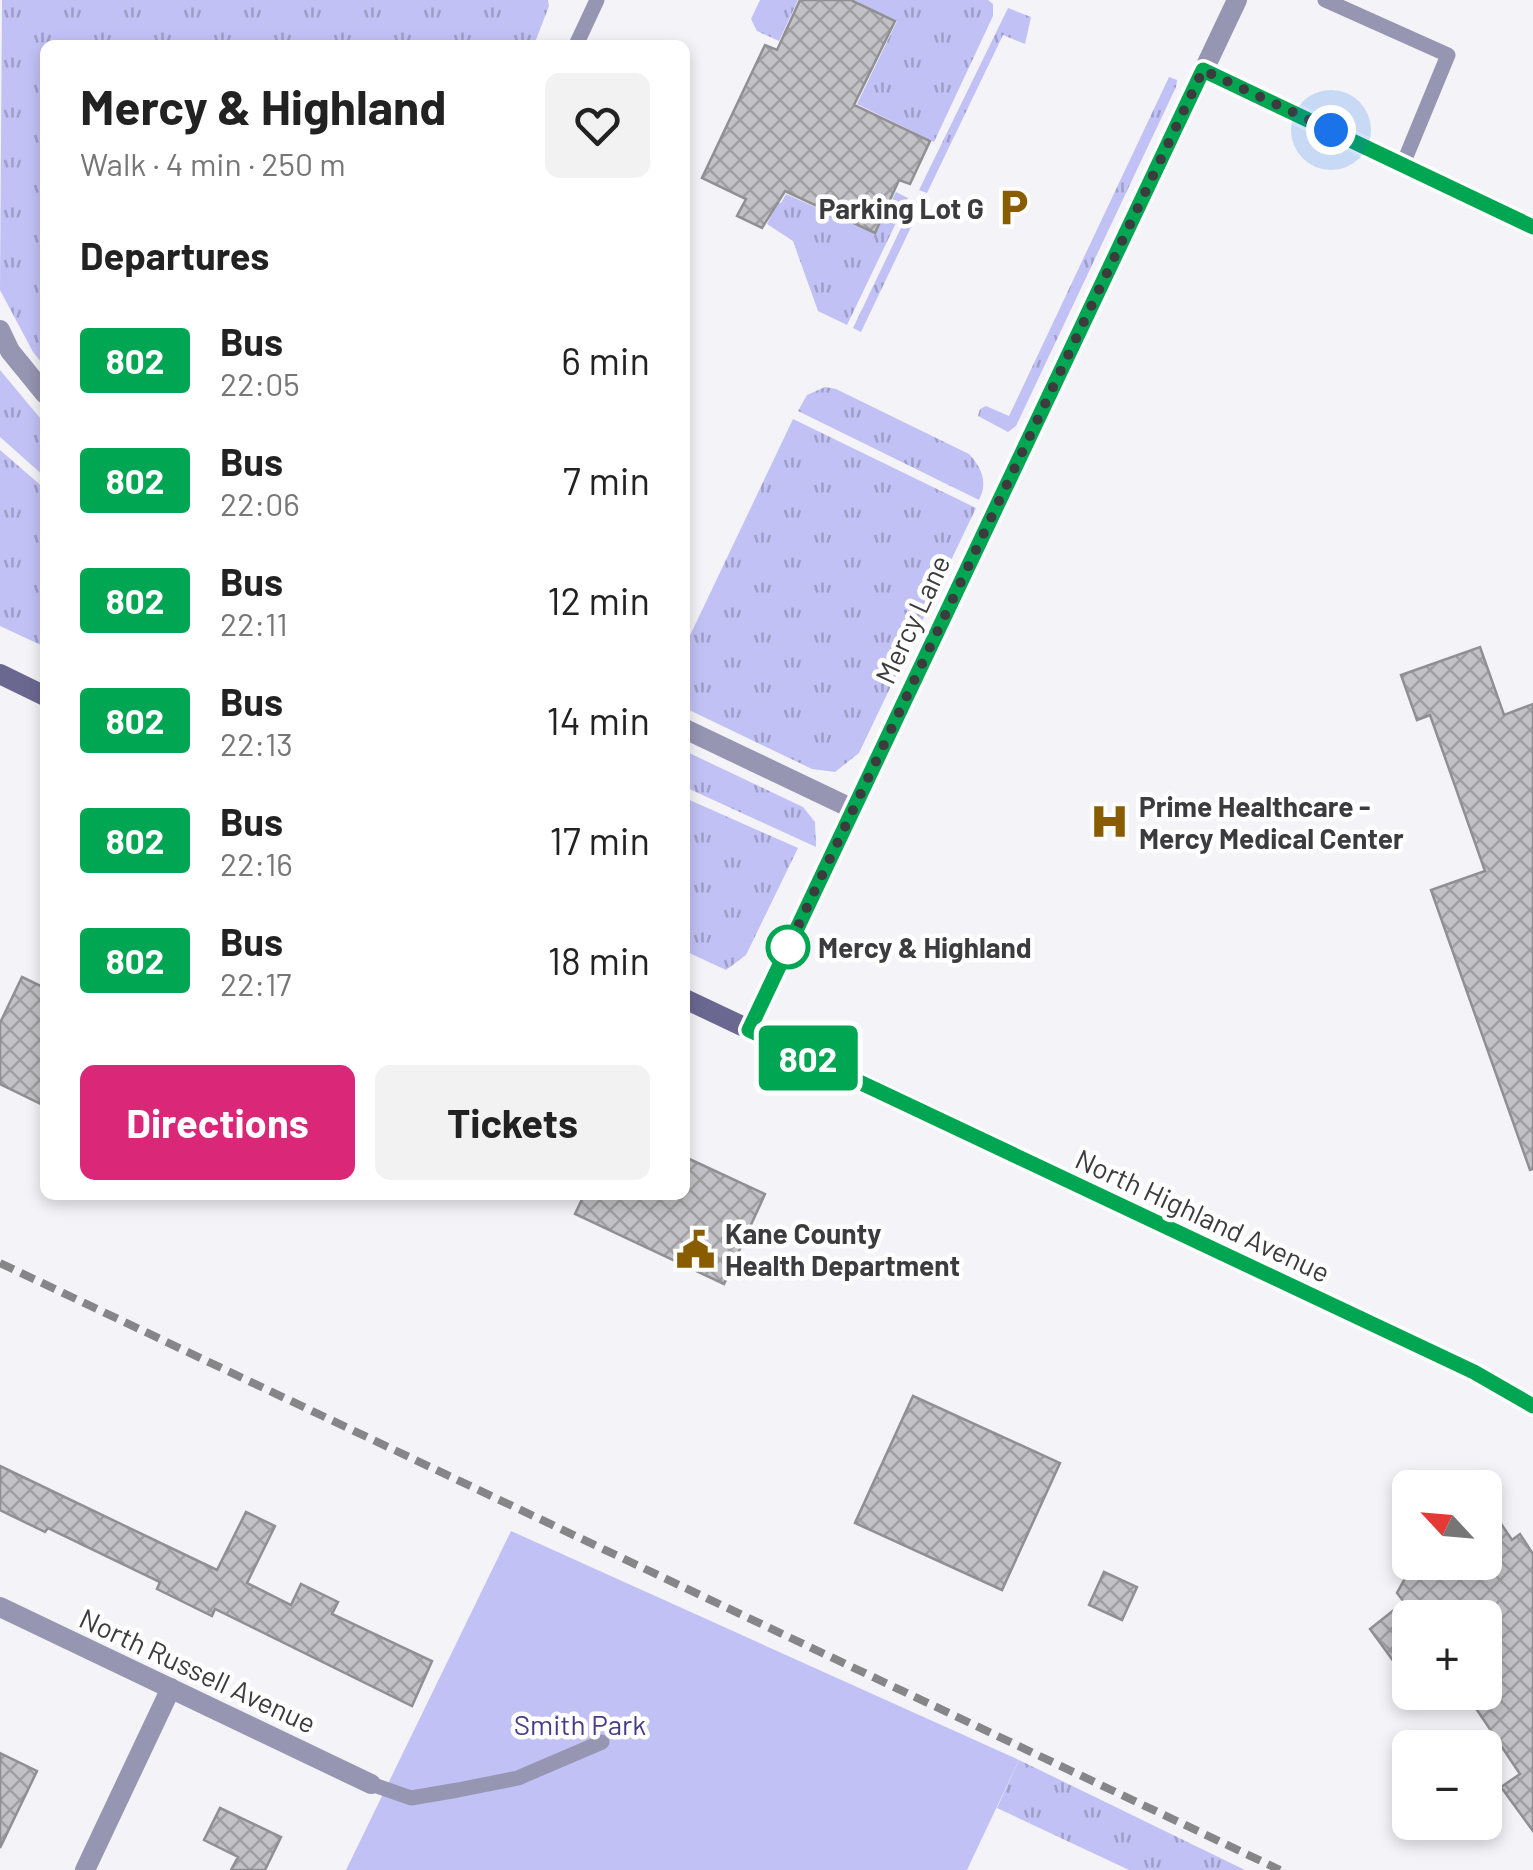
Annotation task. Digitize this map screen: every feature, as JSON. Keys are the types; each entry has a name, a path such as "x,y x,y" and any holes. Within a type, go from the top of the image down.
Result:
{"street":[{"name":"Mercy Lane","path":"749,1030 1237,0"},
{"path":"1203,70 1533,227"},
{"path":"0,330 10,351 40,388"},
{"path":"0,674 40,694"},
{"path":"690,731 853,809"},
{"name":"North Highland Avenue","path":"690,1002 1464,1368 1533,1406"},
{"name":"North Russell Avenue","path":"0,1607 372,1784"},
{"path":"85,1870 172,1688"}],"lane":[{"path":"578,40 597,0"},
{"path":"1329,1 1448,56 1403,164"},
{"path":"372,1784 411,1798 458,1790 518,1778 602,1742"}],"green space":[{"path":"2,0 548,0 536,40 40,40 40,361 0,290"},
{"path":"760,0 798,0 779,41 757,31 751,19"},
{"path":"854,0 988,0 993,4 993,16 934,142 857,104 897,21"},
{"path":"1008,8 1031,17 1025,44 1003,35 927,193 919,190"},
{"path":"1169,77 1177,80 1176,87 1016,426 1008,432 978,416 980,409 986,406 1009,416"},
{"path":"896,192 908,198 847,325 818,311 793,241 767,224 778,202 786,194 875,234"},
{"path":"914,201 922,204 861,332 853,328"},
{"path":"0,370 40,418 40,473 0,437"},
{"path":"825,387 969,454 982,476 979,500 798,411 807,395"},
{"path":"793,419 976,508 859,753 835,772 812,769 690,710 690,635"},
{"path":"0,450 40,485 40,645 0,626"},
{"path":"690,753 803,807 815,822 816,847 690,789"},
{"path":"690,800 798,848 746,955 726,970 690,953"},
{"name":"Smith Park","path":"511,1531 1019,1760 967,1870 346,1870"},
{"path":"1019,1760 1245,1870 1129,1870 997,1808"}],"building":[{"path":"800,0 851,0 895,21 854,105 930,141 910,184 899,180 875,233 785,191 762,228 737,216 746,199 702,178 765,45 777,50"},
{"path":"1480,647 1504,715 1533,704 1530,1170 1431,890 1485,871 1430,715 1417,720 1401,675"},
{"path":"22,977 40,986 40,1104 0,1084 0,1023"},
{"name":"Kane County Health Department","path":"690,1159 765,1194 724,1284 575,1214 582,1200 690,1200"},
{"path":"913,1396 1060,1463 1002,1590 855,1523"},
{"path":"0,1466 217,1570 246,1512 275,1526 247,1583 291,1605 301,1584 338,1602 332,1614 432,1661 412,1706 215,1609 212,1616 157,1589 160,1582 48,1528 45,1532 0,1510"},
{"path":"1502,1525 1512,1540 1520,1534 1533,1554 1533,1831 1502,1788 1520,1774 1502,1747 1502,1730 1490,1730 1477,1710 1502,1710 1502,1600 1402,1600 1397,1593 1404,1580 1502,1580"},
{"path":"1104,1572 1137,1587 1122,1620 1089,1605"},
{"path":"1392,1612 1392,1659 1370,1629"},
{"path":"0,1753 37,1771 0,1848"},
{"path":"220,1808 281,1837 265,1870 231,1870 238,1857 204,1840"}],"railway":[{"path":"0,1263 1280,1870"}],"bus line":[{"name":"802","path":"1533,227 1203,70 749,1030 1474,1372 1533,1406"}],"place":[{"name":"Parking Lot G","path":"1014,208"},
{"name":"Prime Healthcare - Mercy Medical Center","path":"1109,822"},
{"name":"Mercy & Highland","path":"788,947"},
{"name":"Kane County Health Department","path":"695,1249"}],"route":[{"path":"788,947 782,960 1203,70 1331,130"}]}
